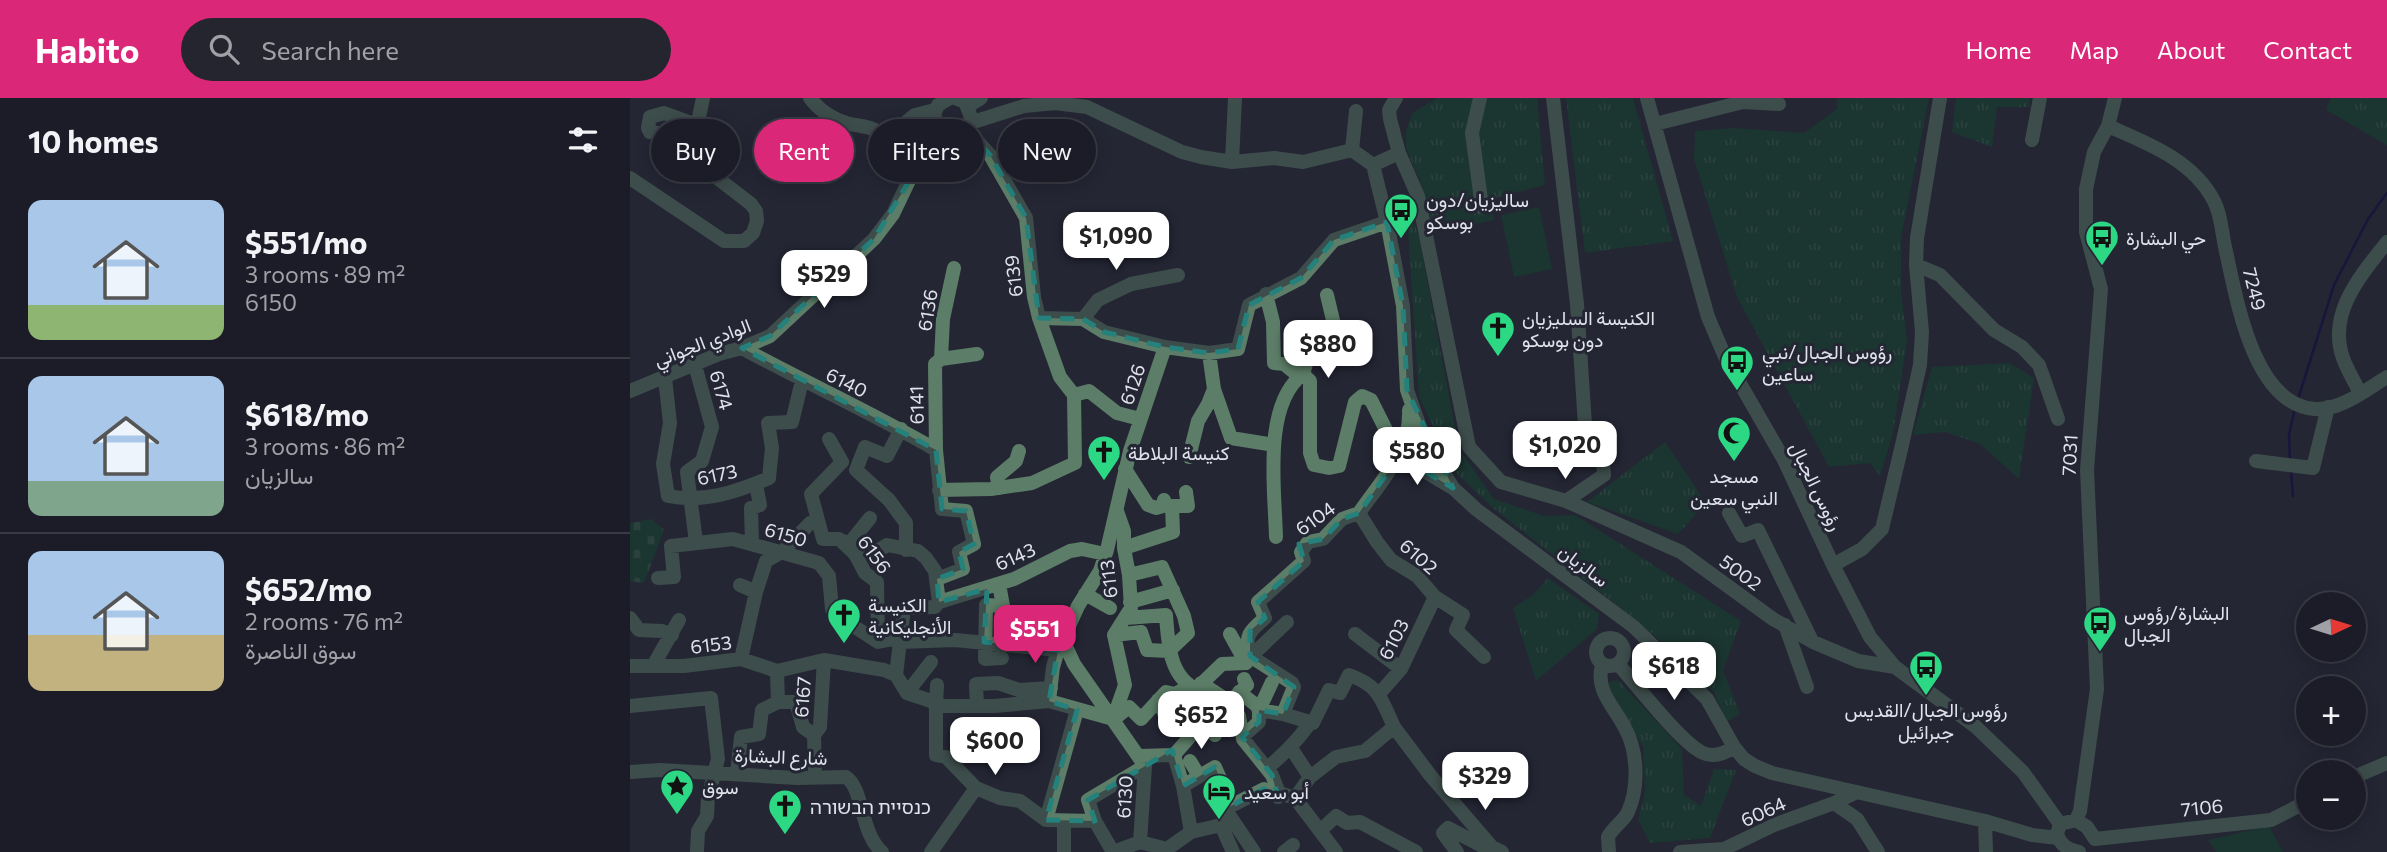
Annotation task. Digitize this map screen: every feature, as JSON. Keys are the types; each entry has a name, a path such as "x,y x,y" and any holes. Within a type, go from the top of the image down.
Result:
{"street":[{"path":"630,178 724,241 744,241 752,233 757,221 751,204 712,174 679,141 668,134 650,132 648,128 650,117 664,113 694,124 698,122 703,98"},
{"path":"810,98 819,110 845,123 877,129 886,139 915,115 935,110"},
{"path":"934,119 935,110 942,101 953,98 974,102"},
{"path":"1232,162 1234,98"},
{"path":"984,120 1024,106 1051,101 1089,102 1182,152 1232,162 1274,158 1303,162 1352,150 1373,165 1399,153 1389,110 1396,98"},
{"path":"1480,98 1472,133 1482,207"},
{"path":"1553,98 1577,304 1585,425 1603,463 1604,475 1566,501"},
{"name":"رؤوس الجبال","path":"1647,98 1708,317 1726,359 1784,460 1870,637 1895,667 1975,726 2023,772 2059,831"},
{"path":"1833,565 1862,549 1882,529 1920,365 1923,332 1916,265 1917,238 1940,98"},
{"path":"2032,140 2040,98"},
{"name":"7031","path":"2076,820 2080,811 2096,689 2087,470 2101,289 2086,232 2086,189 2094,152 2108,126 2115,98"},
{"path":"1655,124 1743,100 1779,104"},
{"path":"1352,150 1356,111"},
{"name":"7249","path":"2108,126 2164,150 2200,180 2215,202 2240,315 2262,370 2275,388 2296,404 2315,409 2328,407"},
{"name":"6139","path":"984,147 1026,218 1034,298 1039,318 1060,377 1074,396"},
{"name":"5002","path":"1399,153 1418,196 1469,447 1502,482 1566,501 1681,552 1773,619 1813,642 1858,661 1895,667"},
{"name":"سالزيان","path":"1373,165 1403,306 1408,390 1420,427 1453,488 1477,510 1634,627 1707,699 1734,747 1755,766 1772,773 1985,821 2032,835 2059,831"},
{"name":"الوادي الجواني","path":"630,391 770,336 874,239 893,214 909,182"},
{"name":"6126","path":"1050,695 1053,667 1060,645 1100,570 1117,511 1125,470 1165,347 1209,353 1238,349 1249,305 1301,278 1334,240 1387,222"},
{"path":"2360,393 2343,357 2339,327 2349,293 2387,242"},
{"path":"1916,265 1940,275 1994,330 2022,347 2039,365 2058,419"},
{"name":"6136","path":"941,359 943,319 954,268"},
{"path":"1083,319 1098,300 1131,284 1178,275"},
{"path":"1266,294 1273,322 1273,363 1284,365 1310,381 1310,453 1314,465 1329,468 1339,466 1355,402 1362,396 1371,400 1399,456 1453,488"},
{"path":"1276,537 1273,445 1283,401 1290,386 1301,375 1310,350 1324,348 1337,337 1326,295"},
{"path":"1039,318 1083,319 1104,332 1165,347"},
{"name":"6140","path":"743,348 802,381 901,429 936,450"},
{"path":"1209,353 1213,388 1231,438 1273,445"},
{"path":"941,359 977,354"},
{"name":"6141","path":"939,490 935,365 941,359"},
{"name":"6174","path":"695,365 712,427 702,461 687,472 696,542"},
{"path":"2256,461 2312,468 2328,407 2334,407 2387,377"},
{"name":"6173","path":"665,378 670,423 663,464 668,495 690,499 731,494 769,478 772,448 768,423 792,422 802,381"},
{"path":"1189,457 1198,421 1213,388"},
{"path":"1359,513 1399,456 1409,428 1408,390"},
{"path":"937,579 962,569 959,552 974,544 965,511 942,509 939,490 999,488 1032,483 1075,463 1074,396 1090,391 1117,413 1140,419"},
{"path":"901,429 887,456 865,447 856,470 889,500 906,523 906,550"},
{"name":"6156","path":"829,439 842,462 811,495 823,538 844,541 865,573 877,582 878,642"},
{"path":"999,488 997,477 1016,461 1019,452"},
{"path":"1125,470 1149,505 1156,508 1163,506 1164,500"},
{"path":"752,544 751,508 760,505 756,484"},
{"path":"1124,548 1173,532 1172,506 1188,506 1186,492"},
{"name":"6113","path":"1114,635 1131,608 1124,548 1125,530 1117,511"},
{"name":"6102","path":"1359,513 1391,560 1417,576 1435,597 1463,615 1456,631 1484,657"},
{"name":"6104","path":"1248,659 1247,643 1250,631 1265,618 1258,602 1304,561 1301,552 1308,542 1322,539 1342,519 1359,513"},
{"path":"1730,513 1742,536 1758,530 1813,642"},
{"path":"870,518 844,541 873,554 887,545 918,551 926,558 937,579 939,602"},
{"path":"741,659 766,561 782,552 810,523"},
{"name":"6150","path":"658,578 674,577 671,546 733,539 782,552 819,563 829,576 832,608 838,616 878,642"},
{"name":"6143","path":"899,642 904,608 935,607 939,602 1014,579 1070,551 1082,549 1105,554"},
{"path":"1113,719 1125,685 1114,635 1141,632 1147,650 1169,651 1188,633 1184,616 1162,568 1129,575"},
{"path":"969,594 986,606 1003,606 999,584"},
{"path":"740,585 756,592"},
{"path":"1130,602 1173,590"},
{"path":"1085,594 1110,608"},
{"name":"6103","path":"1379,694 1401,669 1435,597"},
{"path":"986,606 985,659 1002,658"},
{"path":"1126,618 1166,615 1169,651 1180,676 1200,691 1230,702 1242,686 1259,710 1313,723 1329,690 1340,692 1349,675 1367,681 1379,694 1394,727 1430,775 1492,847 1502,852"},
{"path":"630,618 639,630 662,631 672,635"},
{"path":"653,666 679,620"},
{"path":"1113,719 1129,707 1141,719 1166,692 1175,694 1200,691 1222,664 1248,659 1287,622"},
{"path":"1049,625 1060,645 1142,761"},
{"path":"1785,625 1807,687"},
{"path":"1230,634 1248,659 1292,683 1294,687 1283,714"},
{"path":"1355,634 1401,669"},
{"path":"1606,638 1616,639 1623,646 1624,656 1618,664 1602,664 1596,657 1596,647 1606,638"},
{"path":"878,642 892,639 899,642 1060,645"},
{"path":"896,675 899,642"},
{"name":"6153","path":"630,666 684,666 741,659 777,671"},
{"path":"778,702 777,671 824,660 884,670 896,675 907,693 931,701 936,706 977,706 1050,695"},
{"name":"6167","path":"815,777 814,735 820,727 824,660"},
{"path":"907,693 931,662"},
{"path":"1602,664 1602,691 1627,730 1634,758 1636,785 1628,814 1608,837 1609,852"},
{"path":"1618,664 1695,748 1704,754 1715,755 1726,753 1734,747"},
{"path":"1243,736 1259,722 1259,710 1272,682"},
{"path":"977,706 976,684 998,683 1050,695 1077,710 1113,719"},
{"path":"937,685 936,755 946,757 975,788 1000,798 1020,800 1046,820 1095,821"},
{"path":"1200,691 1208,716 1174,755 1142,761 1088,800 1095,821 1113,852 1140,842 1168,851 1191,832 1221,825 1233,852"},
{"path":"630,706 711,698 718,759 707,816 698,831 697,852"},
{"path":"1158,700 1168,720 1180,715 1183,722"},
{"path":"737,774 741,737 759,734 762,710 778,702 796,702 803,726 814,735"},
{"path":"1046,820 1077,710"},
{"path":"1239,716 1243,739 1272,775 1279,793"},
{"path":"1202,723 1215,735"},
{"path":"1267,768 1291,748 1299,734 1307,727"},
{"path":"1295,798 1310,777 1336,757 1366,751 1394,727"},
{"path":"1291,748 1310,777"},
{"path":"1174,755 1183,786 1191,832"},
{"name":"6130","path":"1140,842 1142,761"},
{"path":"1190,761 1199,776"},
{"path":"2366,773 2387,763"},
{"path":"1183,786 1215,767 1228,797 1225,809 1254,852"},
{"name":"شارع البشارة","path":"630,772 660,770 846,777 853,781 865,823 875,846 882,852"},
{"path":"931,852 975,788"},
{"path":"1225,809 1264,789 1278,797 1279,793"},
{"name":"6064","path":"1679,852 1724,849 1774,825 1834,803 1858,791"},
{"path":"1279,793 1295,798 1320,831 1329,849"},
{"path":"1834,803 1857,819 1878,852"},
{"name":"7106","path":"2095,839 2271,820 2296,806"},
{"path":"1320,831 1336,816 1347,823 1360,822 1416,852"},
{"path":"2076,820 2087,827 2095,839 2093,846 2082,852 2065,847 2059,831 2076,820"},
{"path":"1064,821 1064,852"},
{"path":"1985,821 1986,852"},
{"path":"1457,852 1443,833 1448,828 1492,852"}],"highlighted area":[{"path":"966,129 990,155 1026,218 1039,318 1083,319 1104,332 1165,347 1209,353 1238,349 1249,305 1301,278 1334,240 1387,222 1403,306 1407,390 1453,488 1399,456 1359,513 1342,519 1323,539 1299,544 1304,561 1258,602 1265,618 1250,631 1250,656 1294,687 1283,714 1259,710 1259,722 1242,737 1272,775 1278,797 1264,789 1225,809 1228,797 1215,767 1183,786 1172,750 1088,800 1095,821 1046,820 1077,710 1049,701 1058,650 984,642 987,589 939,602 937,579 963,569 959,552 974,544 966,511 942,509 936,450 742,348 770,336 874,239 940,130 956,135"}],"green space":[{"path":"1438,98 1537,98 1545,185 1492,199 1494,220 1435,232 1421,184 1406,148 1406,131 1412,113"},
{"path":"1566,98 1633,98 1673,241 1585,253"},
{"path":"1837,98 1929,98 1901,238 1901,291 1907,341 1893,433 1880,476 1870,463 1829,467 1737,297 1694,159 1695,131 1735,128 1804,133 1837,109"},
{"path":"1956,98 2030,98 2029,107 1997,107 1992,147 1952,132"},
{"path":"2331,98 2387,98 2387,145 2326,110"},
{"path":"1406,200 1419,237 1459,449 1494,499 1544,516 1575,515 1741,621 1723,670 1740,714 1727,721 1713,691 1646,628 1492,507 1455,472 1419,397"},
{"path":"1539,207 1552,269 1514,277 1501,215"},
{"path":"2010,363 2034,378 2019,479 1980,444 1945,432 1913,435 1932,367"},
{"path":"1665,442 1706,503 1678,534 1587,502"},
{"path":"652,519 664,530 644,583 630,581 630,523"},
{"path":"1548,578 1599,614 1597,629 1536,681 1513,608 1533,595"},
{"path":"1617,679 1682,749 1684,795 1701,806 1714,769 1736,770 1710,838 1650,843 1638,820 1645,792 1643,747 1607,684"},
{"path":"2269,826 2283,852 2216,852 2208,840"}],"waterway":[{"path":"2299,396 2334,285 2368,219 2387,193"},
{"path":"2290,461 2289,435 2294,412"},
{"path":"2291,471 2293,496"}],"place":[{"name":"ساليزيان/دون بوسكو","path":"1401,240"},
{"name":"حي البشارة","path":"2102,267"},
{"name":"الكنيسة السليزيان دون بوسكو","path":"1498,358"},
{"name":"رؤوس الجبال/نبي ساعين","path":"1737,392"},
{"name":"مسجد النبي سعين","path":"1734,463"},
{"name":"كنيسة البلاطة","path":"1104,482"},
{"name":"الكنيسة الأنجليكانية","path":"844,645"},
{"name":"البشارة/رؤوس الجبال","path":"2100,653"},
{"name":"رؤوس الجبال/القديس جبرائيل","path":"1926,697"},
{"name":"سوق","path":"677,816"},
{"name":"أبو سعيد","path":"1219,821"},
{"name":"כנסיית הבשורה","path":"785,836"}]}
